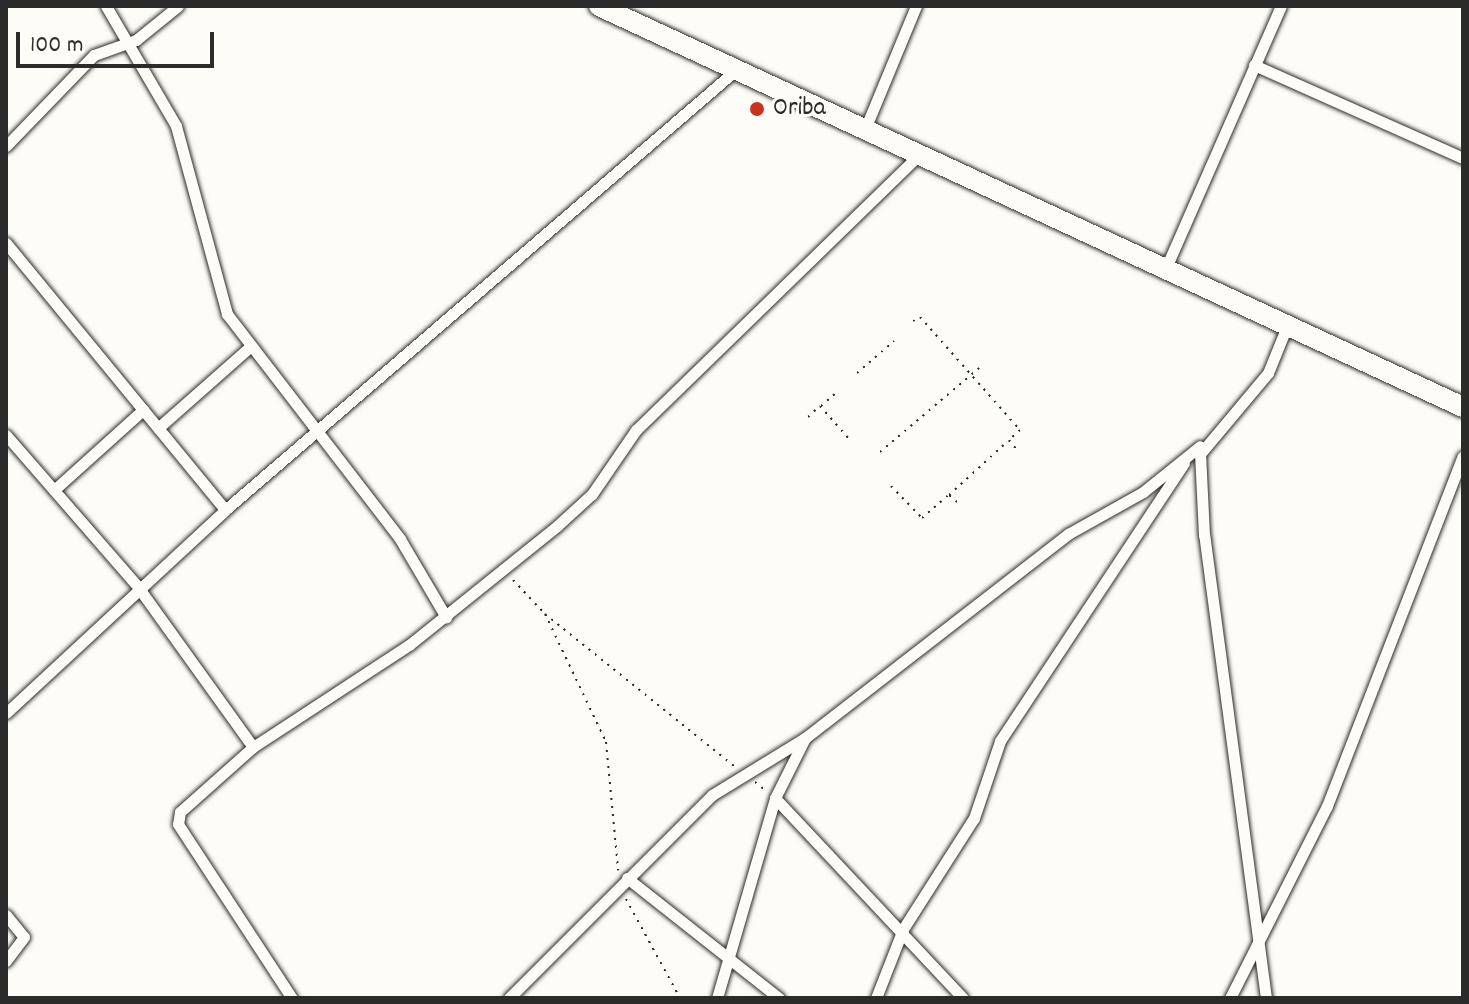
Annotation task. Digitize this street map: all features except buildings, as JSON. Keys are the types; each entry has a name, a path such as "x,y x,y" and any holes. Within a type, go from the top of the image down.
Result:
{"highway":[{"path":"599,6 1463,407"}],"street":[{"path":"106,6 176,126 219,294 251,346 314,433 400,539 446,617"},
{"path":"6,146 94,55 130,43 178,6"},
{"path":"865,129 916,6"},
{"path":"1165,270 1281,6"},
{"path":"1254,65 1463,158"},
{"path":"6,713 138,587 225,510 737,69"},
{"path":"292,998 178,824 180,812 253,747 446,617 592,494 636,430 921,153"},
{"path":"6,243 225,510"},
{"path":"509,998 623,883 743,773 805,738 1068,534 1200,446 1268,373 1287,326"},
{"path":"158,428 251,346"},
{"path":"54,490 143,410"},
{"path":"6,435 138,587 253,747"},
{"path":"1200,446 1204,535 1266,998"},
{"path":"876,998 903,929 974,818 1000,741 1188,456"},
{"path":"1230,998 1327,806 1463,456"},
{"path":"717,998 733,961 775,798 805,738"},
{"path":"775,798 903,929 963,998"},
{"path":"623,883 733,961 779,998"},
{"path":"6,915 24,937 6,961"}],"path":[{"path":"891,486 922,518 1020,430 920,317 913,321"},
{"path":"857,373 894,341"},
{"path":"880,452 979,368"},
{"path":"808,417 836,393"},
{"path":"820,406 850,440"},
{"path":"1009,440 1017,450"},
{"path":"949,495 957,502"},
{"path":"504,570 545,614 775,798"},
{"path":"545,614 606,742 623,883 680,998"}],"place":[{"name":"Oriba","path":"757,109"}]}
